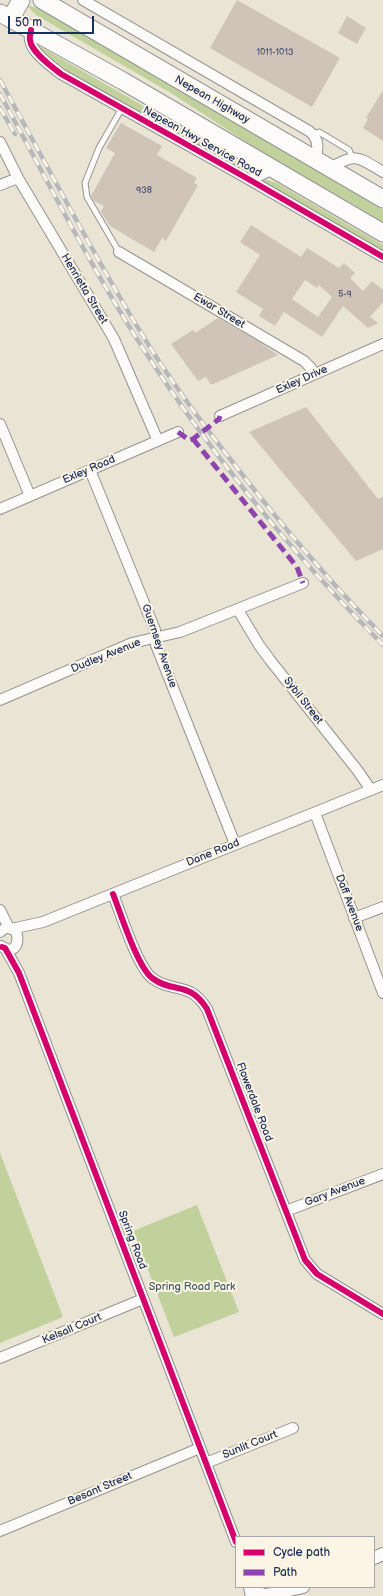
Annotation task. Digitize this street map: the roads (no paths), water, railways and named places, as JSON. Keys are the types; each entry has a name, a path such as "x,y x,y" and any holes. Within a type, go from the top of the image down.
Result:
{"highway":[{"path":"21,0 5,15 122,81 383,233"},
{"name":"Nepean Highway","path":"42,0 383,199"}],"street":[{"path":"83,0 98,4 313,134 317,141 318,147 315,160"},
{"name":"Nepean Hwy Service Road","path":"31,30 30,41 34,48 47,63 77,85 122,108 383,257"},
{"name":"Henrietta Street","path":"0,142 18,178 114,339 158,441"},
{"path":"330,168 344,159 352,157 364,161 383,172"},
{"path":"250,180 273,169"},
{"path":"0,185 18,178"},
{"name":"Ewar Street","path":"119,252 304,361 311,368 314,374"},
{"name":"Exley Drive","path":"220,416 383,344"},
{"path":"0,424 30,496"},
{"name":"Exley Road","path":"0,509 178,432"},
{"name":"Guernsey Avenue","path":"90,470 155,630 156,645 235,844"},
{"name":"Dudley Avenue","path":"0,700 132,643 170,636 303,583"},
{"name":"Sybil Street","path":"238,610 259,645 358,771 371,790"},
{"name":"Dane Road","path":"7,929 43,922 383,786"},
{"name":"Daff Avenue","path":"315,813 383,993"},
{"name":"Flowerdale Road","path":"113,894 139,958 148,973 158,981 190,991 201,1000 207,1009 301,1253 312,1270 383,1314"},
{"path":"354,918 383,907"},
{"path":"0,910 7,929 16,932 17,942"},
{"name":"Dane Road","path":"2,947 11,949 17,942 43,922"},
{"name":"Spring Road","path":"17,942 19,973"},
{"name":"Spring Road","path":"2,947 19,973 235,1539"},
{"name":"Gary Avenue","path":"286,1211 383,1174"},
{"name":"Kelsall Court","path":"0,1358 143,1299"},
{"name":"Sunlit Court","path":"206,1463 293,1428"},
{"name":"Besant Street","path":"0,1531 200,1448"},
{"path":"250,1588 259,1594 301,1588"},
{"path":"288,1596 301,1588"}],"lane":[{"path":"119,252 87,196 85,183 98,148 122,108"},
{"path":"313,134 320,132 349,150 352,157"}],"railway":[{"path":"0,80 106,273 143,336 176,387 255,491 326,575 383,636"},
{"path":"0,94 101,279 137,339 192,421 221,460 283,537 383,645"},
{"path":"0,108 15,134"}],"park label":[{"name":"Spring Road Park","path":"192,1287"}]}
